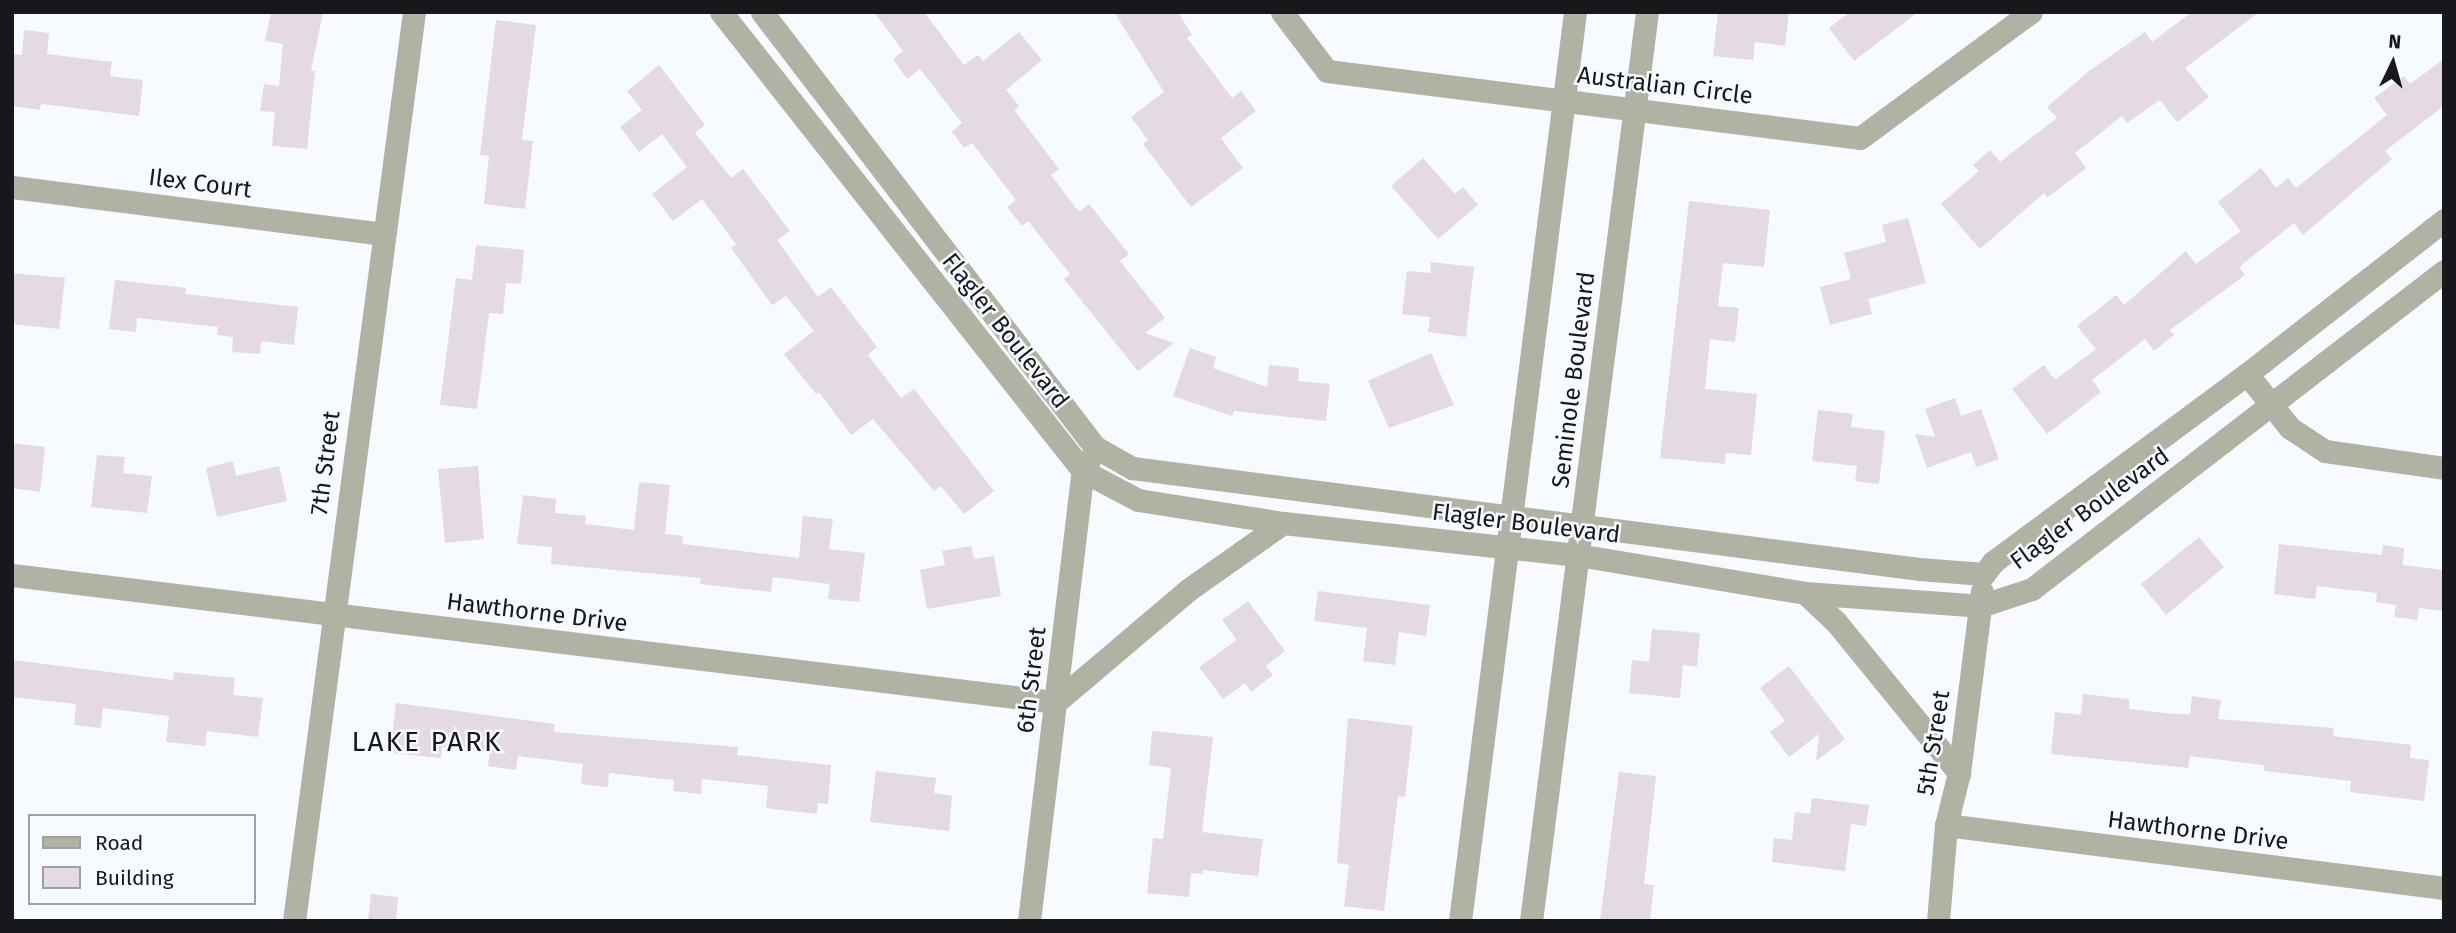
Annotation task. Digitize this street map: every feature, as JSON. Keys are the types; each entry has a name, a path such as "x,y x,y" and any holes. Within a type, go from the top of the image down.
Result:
{"street":[{"name":"7th Street","path":"294,921 382,233 414,12"},
{"name":"Flagler Boulevard","path":"721,12 1083,471 1138,500 1283,523 1578,555 1805,593 1980,606 2032,589 2273,406 2444,271"},
{"name":"Flagler Boulevard","path":"762,12 1095,447 1132,468 1581,527 1984,574 1993,562 2247,374 2444,220"},
{"name":"Australian Circle","path":"1282,12 1327,71 1564,101 1635,107 1860,138 2031,12"},
{"name":"Seminole Boulevard","path":"1460,921 1575,12"},
{"name":"Seminole Boulevard","path":"1531,921 1647,12"},
{"name":"Ilex Court","path":"12,187 382,233"},
{"path":"2247,374 2290,428 2325,451 2444,468"},
{"name":"6th Street","path":"1029,921 1083,471 1095,447"},
{"path":"1056,702 1188,590 1283,523"},
{"name":"5th Street","path":"1938,921 1946,825 1959,773 1984,574"},
{"name":"Hawthorne Drive","path":"12,575 1056,702"},
{"path":"1805,593 1836,622 1959,773"},
{"name":"Hawthorne Drive","path":"1946,825 2444,888"}],"building":[{"path":"271,12 323,12 311,71 315,71 307,149 272,146 275,112 260,111 264,84 279,86 283,44 265,41"},
{"path":"874,12 924,12 964,65 978,55 983,61 1019,32 1042,60 1006,90 1019,106 1014,110 1059,169 1051,175 1079,212 1089,204 1129,254 1120,261 1165,318 1145,333 1174,343 1138,371 1064,279 1070,274 1028,221 1022,226 1007,207 1016,200 972,143 964,148 952,132 962,123 920,69 907,79 893,59 903,51"},
{"path":"1114,12 1178,12 1192,35 1187,38 1232,98 1241,91 1256,111 1221,138 1243,168 1191,207 1143,144 1148,140 1131,117 1164,92"},
{"path":"1718,12 1789,12 1785,46 1755,42 1753,60 1713,56"},
{"path":"1850,12 1918,12 1854,61 1829,28"},
{"path":"2192,12 2259,12 2185,68 2209,97 2177,122 2160,100 2127,123 2122,116 2075,153 2086,168 2047,198 2044,193 1980,249 1941,204 1979,171 1973,165 1990,150 2000,162 2057,118 2047,107 2089,71 2145,32 2152,42"},
{"path":"496,20 536,25 522,140 533,141 525,209 484,204 489,156 480,155"},
{"path":"24,30 49,33 47,54 112,62 110,76 143,80 139,116 41,104 40,110 12,106 12,54 22,55"},
{"path":"2444,59 2444,106 2385,151 2392,159 2303,235 2294,223 2239,267 2245,275 2170,330 2174,335 2154,351 2145,339 2092,380 2101,392 2047,434 2012,389 2044,365 2055,380 2096,349 2077,326 2116,295 2124,305 2186,251 2196,264 2241,231 2218,202 2261,168 2276,188 2288,178 2296,188 2387,115 2374,98 2404,76 2410,84"},
{"path":"659,65 705,125 695,133 731,178 743,169 790,231 777,240 818,297 831,287 877,347 868,355 901,398 914,389 994,491 964,514 941,486 934,491 873,419 851,435 819,392 816,394 784,354 814,331 786,296 772,305 731,248 736,244 702,199 673,221 652,194 687,167 662,134 639,152 620,127 642,110 627,91"},
{"path":"1423,158 1455,194 1463,187 1478,205 1438,239 1391,186"},
{"path":"1689,201 1770,210 1764,267 1723,263 1718,306 1739,308 1735,342 1710,339 1705,389 1757,394 1751,455 1726,453 1725,464 1660,458"},
{"path":"1908,218 1926,283 1868,299 1872,314 1830,325 1820,287 1851,279 1844,253 1886,242 1882,225"},
{"path":"476,245 524,250 521,284 506,283 503,314 489,313 477,409 440,405 456,278 472,280"},
{"path":"1431,262 1474,267 1466,337 1428,332 1430,317 1402,314 1407,271 1430,273"},
{"path":"12,273 65,278 59,329 12,324"},
{"path":"115,280 186,288 185,294 298,307 294,345 261,341 260,354 232,352 233,337 217,335 218,327 137,318 136,332 109,329"},
{"path":"1190,348 1216,357 1213,368 1267,387 1269,365 1299,368 1298,381 1330,384 1326,421 1234,411 1232,416 1173,396"},
{"path":"1431,353 1454,405 1389,428 1368,381"},
{"path":"1955,398 1961,416 1981,409 1999,459 1976,467 1971,452 1927,468 1915,434 1935,437 1925,409"},
{"path":"1818,410 1853,414 1851,427 1885,431 1879,484 1855,481 1857,466 1812,461"},
{"path":"12,443 45,447 40,492 12,488"},
{"path":"97,455 125,457 123,473 152,476 147,513 91,507"},
{"path":"233,461 236,476 279,466 287,501 217,517 206,468"},
{"path":"478,466 484,539 445,543 438,469"},
{"path":"639,482 670,485 665,534 683,536 682,544 799,558 803,516 833,519 829,549 865,553 859,602 828,599 830,584 773,577 771,592 700,584 701,578 551,564 552,547 517,544 523,495 556,499 555,513 586,516 585,524 634,530"},
{"path":"2199,537 2224,567 2166,615 2141,584"},
{"path":"2279,544 2382,555 2383,545 2404,548 2403,565 2444,570 2444,611 2419,608 2417,620 2394,617 2396,605 2376,602 2377,593 2317,586 2315,599 2274,594"},
{"path":"971,546 974,559 994,556 1001,596 927,609 920,570 945,565 942,551"},
{"path":"1318,591 1430,605 1426,636 1399,632 1395,665 1363,661 1367,628 1314,621"},
{"path":"1248,601 1285,651 1266,666 1273,675 1251,692 1245,683 1223,699 1199,667 1237,640 1222,620"},
{"path":"1652,629 1700,633 1697,667 1683,665 1680,698 1629,693 1632,660 1649,662"},
{"path":"12,660 173,680 174,672 235,678 233,695 263,698 258,737 207,731 205,746 166,742 169,716 103,708 101,728 74,725 76,704 12,697"},
{"path":"1789,666 1845,739 1816,761 1819,734 1789,757 1770,732 1785,721 1760,688"},
{"path":"2083,694 2129,699 2129,709 2173,714 2190,714 2192,696 2221,700 2218,719 2334,728 2333,736 2411,745 2410,758 2429,760 2424,801 2350,792 2351,781 2264,771 2264,765 2190,756 2188,768 2051,754 2055,712 2081,715"},
{"path":"396,703 555,724 554,732 738,747 737,755 831,765 828,804 818,803 817,814 766,808 768,786 702,779 701,794 673,791 674,780 609,773 608,787 581,784 583,764 518,756 516,770 488,766 490,751 442,747 441,758 390,753"},
{"path":"1348,718 1413,726 1405,797 1398,796 1384,911 1344,906 1349,865 1337,863"},
{"path":"1152,731 1213,737 1202,832 1263,839 1258,876 1203,870 1203,874 1191,873 1189,897 1147,893 1153,838 1163,839 1171,768 1149,765"},
{"path":"876,771 936,778 934,793 952,796 949,831 870,822"},
{"path":"1619,772 1656,776 1644,884 1654,885 1650,921 1600,921"},
{"path":"1812,798 1869,805 1866,826 1851,824 1845,871 1772,862 1774,838 1792,840 1795,812 1810,814"},
{"path":"371,894 398,897 396,921 368,921"}],"district":[{"name":"LAKE PARK","path":"427,742"}]}
